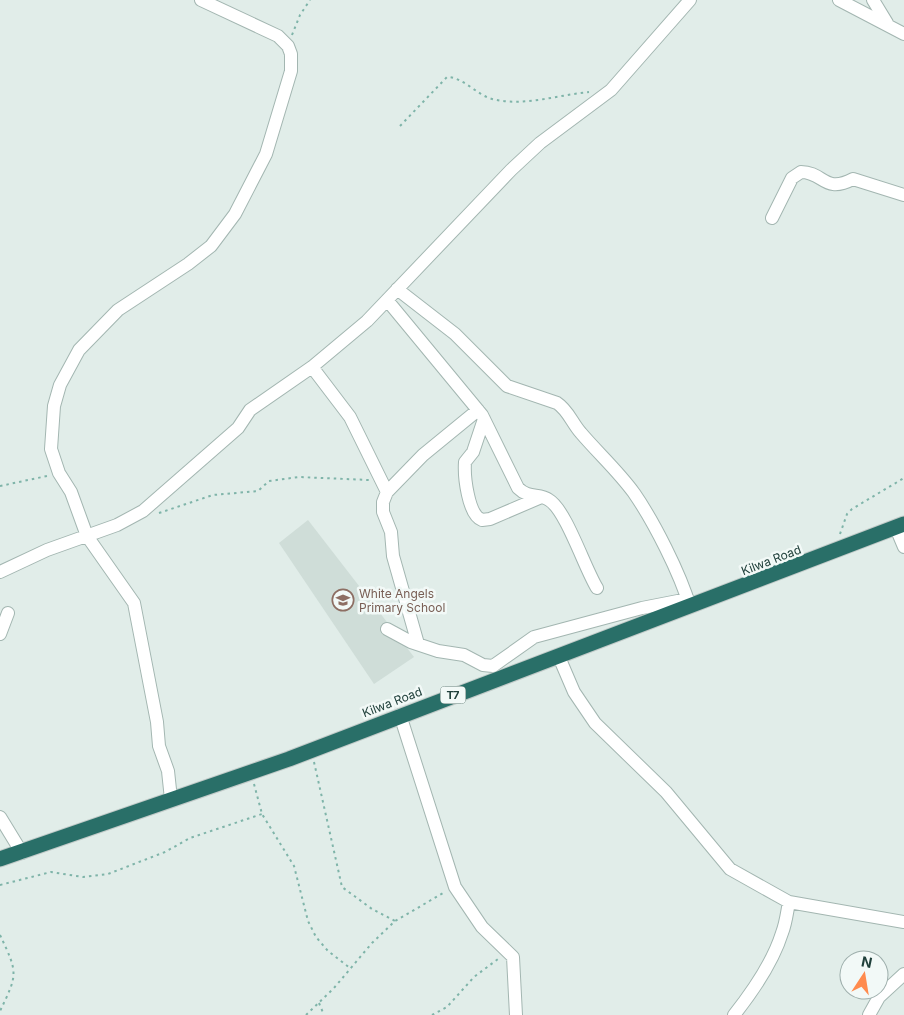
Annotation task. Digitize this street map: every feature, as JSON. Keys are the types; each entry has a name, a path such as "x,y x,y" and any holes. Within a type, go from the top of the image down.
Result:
{"highway":[{"name":"Kilwa Road","path":"0,859 312,750 400,715 559,657 688,603 842,549 900,526"}],"street":[{"path":"171,799 168,771 159,746 158,722 134,603 87,536 71,492 59,473 51,449 54,406 60,385 73,360 118,310 188,264 210,246 222,233 247,193 266,154 291,70 292,61 288,46 278,36 201,0"},
{"path":"0,572 47,550 87,536 143,511 238,428 250,410 312,367 366,321 540,143 611,90 690,0"},
{"path":"839,0 904,34"},
{"path":"873,0 889,26"},
{"path":"772,218 792,178 801,172 834,185 841,185 853,179 904,195"},
{"path":"387,629 438,651 454,652 483,665 493,666 534,636 642,608 688,603 661,540 633,492 579,432 563,407 557,403 507,386 455,334 397,290"},
{"path":"387,300 481,415 518,488 527,495 550,500 558,511 597,588"},
{"path":"312,367 350,417 387,492"},
{"path":"418,644 392,556 391,532 383,512 383,502 387,492 436,444 481,415"},
{"path":"481,415 473,452 465,462 465,484 477,517 482,520 490,519 538,498"},
{"path":"900,526 904,547"},
{"path":"0,634 8,613"},
{"path":"559,657 574,692 595,723 666,792 724,864 740,876 789,902 904,922"},
{"path":"400,715 455,887 471,914 507,951 515,962 516,1015"},
{"path":"0,817 22,852"},
{"path":"734,1015 757,984 782,934 789,902"},
{"path":"869,1015 879,997 904,974"}],"path":[{"path":"288,46 300,15 310,0"},
{"path":"400,126 447,77 456,79 484,96 510,102 611,90"},
{"path":"0,486 59,473"},
{"path":"158,513 213,495 258,490 269,481 299,477 380,480"},
{"path":"842,549 840,533 847,514 870,497 904,478"},
{"path":"312,750 339,881 347,892 372,909 395,921"},
{"path":"250,772 262,814 294,866 308,921 328,952 350,968"},
{"path":"0,885 51,872 82,877 108,874 165,852 196,836 262,814"},
{"path":"306,1015 395,921 455,887"},
{"path":"0,936 15,973 14,983 0,1011"},
{"path":"432,1015 447,1007 474,977 507,951"},
{"path":"319,1003 324,1015"}],"shaded area":[{"name":"White Angels Primary School","path":"308,520 414,657 374,684 279,543"}],"place":[{"name":"White Angels Primary School","path":"343,600"}]}
